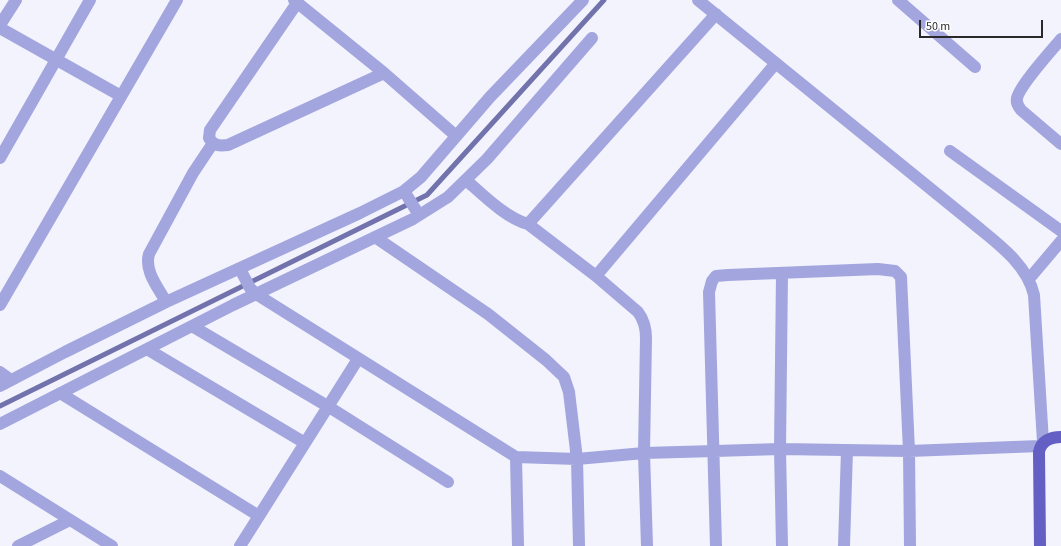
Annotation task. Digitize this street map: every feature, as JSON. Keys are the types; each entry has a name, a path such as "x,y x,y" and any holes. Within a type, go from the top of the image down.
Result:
{"main road":[{"path":"1040,546 1039,452 1041,444 1049,439 1061,437"}],"street":[{"path":"0,25 16,0"},
{"path":"0,158 90,0"},
{"path":"0,305 178,0"},
{"path":"0,424 192,326 250,288 375,238 412,203 421,177 455,135 583,0"},
{"path":"240,269 250,288 358,359 516,457 577,459 644,453 780,449 908,451 1041,444 1034,295 1029,279 1002,248 974,224 698,0"},
{"path":"898,0 975,67"},
{"path":"384,73 228,145 219,146 212,143 209,138 210,130 295,1 384,73 455,135"},
{"path":"528,224 716,14"},
{"path":"0,28 121,96"},
{"path":"0,372 5,383 166,302 240,269 412,203 448,196 487,159 592,38"},
{"path":"1061,39 1018,94 1017,102 1021,110 1061,144"},
{"path":"596,276 776,63"},
{"path":"166,302 149,272 147,262 149,254 193,173 212,143"},
{"path":"950,151 1061,231"},
{"path":"466,180 520,222 528,224 596,276 638,312 646,328 644,453 647,546"},
{"path":"375,238 488,314 546,360 564,377 569,392 577,459 579,546"},
{"path":"1029,279 1061,241"},
{"path":"716,546 715,451 709,292 712,281 716,276 878,269 896,271 901,276 910,546"},
{"path":"782,274 780,449 782,546"},
{"path":"192,326 329,407 448,482"},
{"path":"147,349 305,443"},
{"path":"240,546 358,359"},
{"path":"60,393 259,516"},
{"path":"844,546 847,450"},
{"path":"516,457 518,546"},
{"path":"0,476 70,520 104,544"},
{"path":"18,546 70,520"}],"waterway":[{"path":"0,406 427,195 604,0"}]}
